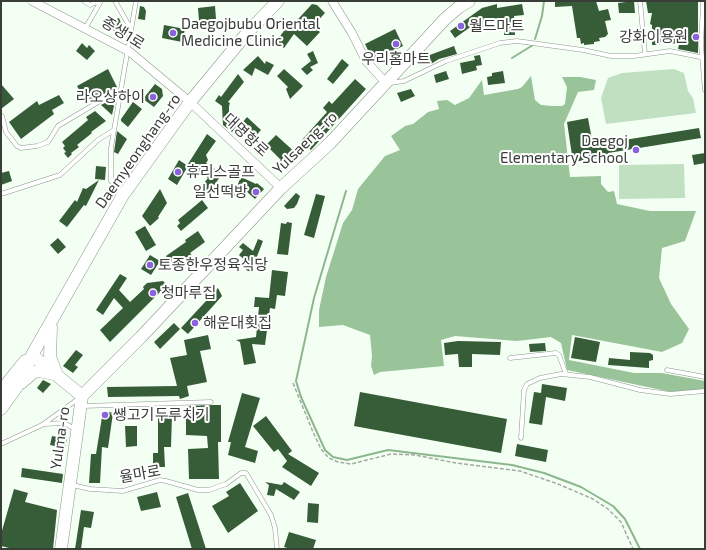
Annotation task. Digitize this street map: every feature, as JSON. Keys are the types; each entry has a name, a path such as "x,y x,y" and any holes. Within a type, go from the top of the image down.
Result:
{"street":[{"name":"종생1로","path":"32,1 86,27 127,50 190,102"},
{"name":"Daemyeonghang-ro","path":"1,409 18,385 32,355 123,195 190,102 247,33 278,1"},
{"path":"332,1 371,68 386,83"},
{"name":"Yulsaeng-ro","path":"81,401 281,188 330,143 445,19 458,7 469,1"},
{"name":"대명항로","path":"190,102 281,188"},
{"path":"52,321 50,357 58,376"},
{"name":"Daemyeonghang-ro","path":"1,391 16,370 32,355"},
{"name":"Yulma-ro","path":"32,355 58,376 81,401 61,549"},
{"path":"18,385 34,372 39,371 58,376"}],"lane":[{"path":"84,1 90,4 100,1"},
{"path":"86,27 100,1"},
{"path":"115,1 131,29"},
{"path":"123,195 114,184 110,176 111,148 136,1"},
{"path":"640,1 645,54"},
{"path":"704,2 703,59 705,90"},
{"path":"386,83 404,81 446,61 486,48 517,41 570,48 611,56 670,51 690,54 703,59"},
{"path":"2,116 6,132 17,146 21,148 37,146 48,142 58,126 105,98 120,93"},
{"path":"1,194 60,175 98,140 114,130"},
{"path":"510,358 556,352 560,355 566,374"},
{"path":"666,370 705,377"},
{"path":"521,438 524,390 527,384 540,378 566,374 590,377 640,390 670,394 705,392"},
{"path":"2,442 42,425 81,401 211,402"},
{"path":"42,425 64,423 77,431"},
{"name":"율마로","path":"70,484 90,489 123,491 160,480 198,490 209,490 226,484 241,472 246,473 271,515 275,528 277,549"}],"path":[{"path":"293,383 312,432 321,449 329,458 351,464 390,454 409,455 456,463 520,471 558,484 593,499 608,509 621,522 633,549"}],"green space":[{"path":"674,69 684,73 688,91 693,98 696,113 606,124 601,98 608,78 622,73"},
{"path":"531,76 535,100 541,105 553,106 562,106 565,104 567,87 562,77 580,77 596,80 594,90 578,92 564,124 570,177 601,176 601,184 608,192 614,191 617,204 650,211 696,211 685,241 662,248 659,278 671,304 689,329 682,343 662,352 572,335 569,360 634,373 662,373 705,381 705,390 671,392 567,370 561,343 551,337 517,341 455,336 441,340 444,366 380,372 374,375 371,366 372,356 370,335 343,325 319,327 319,310 326,277 343,223 352,210 358,189 385,156 400,150 391,136 405,126 413,124 428,112 439,109 437,101 447,100 455,105 469,98 482,80 484,95 518,89 522,87"},
{"path":"684,164 685,198 619,199 619,165"}],"building":[{"path":"555,1 596,1 599,11 608,9 611,20 605,21 608,34 605,37 599,38 600,41 594,42 594,44 581,44 580,38 577,38 572,6 555,7"},
{"path":"634,1 635,13 619,13 618,3"},
{"path":"646,1 698,1 698,53 678,49 679,44 660,42 660,45 652,45 652,25 650,24 652,13 648,13"},
{"path":"312,4 317,5 325,13 313,26 320,32 307,46 294,34 284,48 276,42 286,28 288,30"},
{"path":"497,4 497,8 522,4 524,15 514,16 515,35 504,35 504,18 481,30 476,23 455,38 450,31 482,8"},
{"path":"140,6 144,7 146,11 145,20 138,19"},
{"path":"215,6 216,19 199,21 198,8"},
{"path":"119,18 124,30 118,32 110,29 108,23"},
{"name":"Daegojbubu Oriental Medicine Clinic","path":"164,25 185,29 182,42 162,38"},
{"path":"395,29 403,46 373,61 365,44"},
{"path":"82,43 87,48 89,45 95,51 87,60 76,51"},
{"path":"454,46 457,54 439,59 431,64 427,56"},
{"path":"313,51 318,63 310,67 313,70 307,75 301,69 311,61 307,54"},
{"path":"480,55 482,65 476,66 477,70 462,74 460,63 475,60 474,56"},
{"path":"258,56 265,64 266,61 274,65 268,75 255,68 252,76 243,70"},
{"path":"342,59 349,65 333,84 327,79"},
{"path":"108,69 117,87 87,103 77,86"},
{"path":"284,69 303,86 290,99 286,89 288,87 277,76"},
{"path":"446,71 449,79 436,83 434,75"},
{"path":"503,71 505,83 488,85 487,77 492,76 492,73"},
{"path":"238,74 244,82 228,102 230,103 229,121 237,126 232,132 223,125 222,106 215,101 219,95 221,97"},
{"path":"355,79 366,89 311,150 301,141 327,112 323,108 329,101 332,104"},
{"path":"1,84 14,99 1,109"},
{"name":"라오샹하이","path":"155,84 162,89 163,96 154,107 143,99"},
{"path":"411,89 415,96 401,102 397,93"},
{"path":"59,95 64,103 52,110 54,114 21,139 9,122 37,101 39,105"},
{"path":"110,100 114,106 112,115 101,105"},
{"path":"133,102 142,109 128,127 121,121 121,119"},
{"path":"95,111 106,121 77,145 79,147 71,153 72,154 68,158 64,153 66,152 63,148 65,146 62,142 88,120 86,117"},
{"path":"247,117 261,130 252,140 238,128"},
{"path":"588,118 593,145 699,128 701,138 608,153 609,160 600,161 599,158 573,162 567,122"},
{"path":"117,131 127,139 118,154 114,152"},
{"path":"207,134 216,141 206,155 208,160 206,163 222,174 208,194 200,188 208,178 188,164"},
{"path":"276,135 297,154 279,172 274,167 281,160 266,145"},
{"path":"705,153 705,163 694,165 692,155"},
{"name":"휴리스골프","path":"179,160 188,166 177,185 168,179"},
{"path":"96,166 106,167 105,180 95,179"},
{"path":"9,171 12,181 1,185 1,173"},
{"path":"241,177 256,184 257,183 264,189 255,199 246,191 242,199 233,195"},
{"path":"99,180 86,206 84,205 67,227 59,221 75,200 77,202 83,188 86,189"},
{"path":"160,189 167,203 158,217 159,218 150,226 142,216"},
{"path":"296,193 300,196 297,204 294,208 287,209 284,206"},
{"path":"316,194 325,196 314,238 304,235"},
{"path":"202,200 208,208 181,231 177,226 180,223 178,220"},
{"path":"287,222 292,223 288,255 277,254 281,223 286,224"},
{"path":"145,226 156,245 146,251 135,232"},
{"path":"198,231 205,242 190,253 192,256 174,268 166,256 186,242 185,240"},
{"path":"58,238 66,247 58,254 50,245"},
{"path":"258,239 263,241 251,272 246,270 248,263 239,255 243,250 239,247 243,243 253,251"},
{"name":"토종한우정육식당","path":"150,255 160,261 151,275 141,269"},
{"path":"272,270 288,272 285,296 277,295 275,309 270,308 265,345 252,344 256,363 244,365 240,342 236,340 256,337 259,307 254,307 255,297 269,298"},
{"path":"120,274 127,278 119,290 130,302 144,289 143,287 147,283 163,281 167,285 110,342 100,330 123,308 114,298 103,315 96,310"},
{"path":"218,288 222,296 188,334 181,328"},
{"path":"174,323 180,329 160,349 154,342"},
{"path":"208,335 211,349 200,351 207,382 187,386 189,396 180,399 179,396 108,397 107,387 177,386 170,358 187,355 184,340"},
{"path":"575,337 600,342 596,362 571,358"},
{"path":"458,341 501,342 500,355 472,354 472,367 459,367 458,354 445,355 444,343"},
{"path":"545,343 546,351 530,352 529,344"},
{"path":"76,350 83,355 75,365 78,367 73,373 63,366"},
{"path":"630,352 650,353 653,355 653,360 649,361 649,368 608,365 609,358 630,360"},
{"path":"43,380 51,384 43,393 37,388"},
{"path":"542,384 567,388 565,401 546,397 542,425 529,423 534,392 541,393"},
{"path":"360,392 507,419 501,453 354,426"},
{"path":"242,393 260,398 245,447 258,451 255,463 228,455 231,442 228,442"},
{"path":"221,405 221,442 218,442 219,479 189,479 188,449 208,448 207,436 186,435 186,406"},
{"path":"103,411 113,413 108,448 102,447 100,483 89,483 91,454 96,454"},
{"path":"158,415 172,415 171,447 164,447 165,467 153,467 153,453 158,453"},
{"path":"266,416 292,451 288,454 319,473 311,486 282,467 287,461 278,449 274,452 253,426"},
{"path":"125,426 137,426 137,446 126,447"},
{"path":"52,436 67,439 65,448 50,445"},
{"path":"517,444 548,450 546,462 515,456"},
{"path":"22,468 63,474 62,483 21,477"},
{"path":"265,482 282,485 284,482 300,492 294,500 276,489 274,496 267,495 269,485"},
{"path":"240,483 258,511 228,533 212,506 229,496 226,492"},
{"path":"14,489 28,493 25,502 57,510 53,549 13,549 1,546 1,534"},
{"path":"157,492 161,507 141,511 137,497"},
{"path":"188,493 206,549 192,549 176,497"},
{"path":"308,503 319,504 318,523 307,522"},
{"path":"81,510 94,512 91,528 84,527 81,549 75,549"},
{"path":"289,532 316,540 313,549 291,549 284,547"}],"waterway":[{"path":"535,39 542,16 544,1"},
{"path":"512,58 533,45"},
{"path":"346,191 314,298 296,381 301,397 325,450 333,457 347,460 388,450 512,465 544,473 581,487 613,506 625,519 640,549"}],"place":[{"name":"월드마트","path":"461,26"},
{"name":"Daegojbubu Oriental Medicine Clinic","path":"173,33"},
{"name":"강화이용원","path":"696,37"},
{"name":"우리홈마트","path":"396,44"},
{"name":"라오샹하이","path":"153,97"},
{"name":"Daegoj Elementary School","path":"636,150"},
{"name":"휴리스골프","path":"178,172"},
{"name":"일선떡방","path":"256,192"},
{"name":"토종한우정육식당","path":"150,265"},
{"name":"청마루집","path":"153,293"},
{"name":"해운대횟집","path":"195,323"},
{"name":"쌩고기두루치기","path":"105,415"}]}
